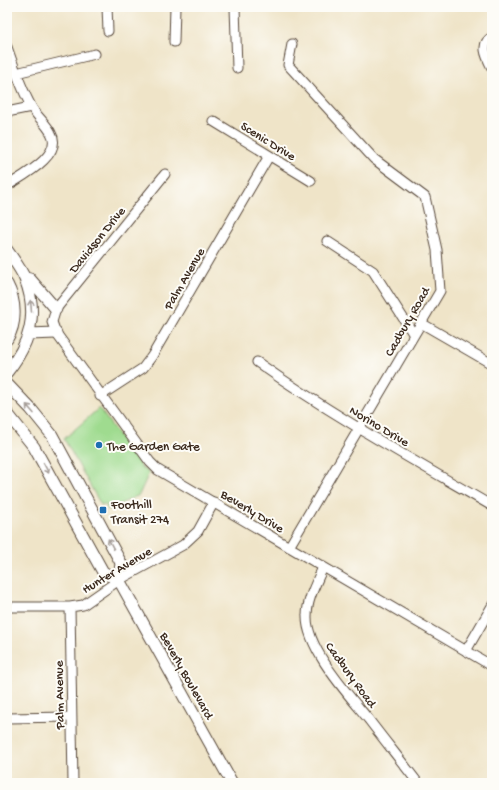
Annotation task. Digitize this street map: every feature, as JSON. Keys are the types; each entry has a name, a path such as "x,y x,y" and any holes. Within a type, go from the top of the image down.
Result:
{"main road":[{"path":"7,250 25,278 31,298 32,314 29,334 25,346 7,372"},
{"path":"25,278 30,279 56,309"},
{"path":"7,284 12,294 14,307 13,325 7,339"},
{"path":"29,334 56,333"},
{"path":"7,384 31,409 52,435 121,562 119,580 103,572 34,447 7,413"},
{"name":"Beverly Boulevard","path":"119,580 232,783"}],"street":[{"path":"107,7 108,31"},
{"path":"174,42 175,7"},
{"path":"235,7 237,68"},
{"path":"492,37 489,38 484,47 486,57 492,68"},
{"name":"Cadbury Road","path":"289,546 440,291 437,250 425,197 374,159 288,65 292,44"},
{"path":"7,47 16,73 31,107 52,133 54,142 53,149 47,158 7,186"},
{"path":"16,73 95,54"},
{"path":"7,112 31,107"},
{"name":"Scenic Drive","path":"214,121 311,181"},
{"name":"Palm Avenue","path":"100,396 143,368 152,356 269,156"},
{"name":"Davidson Drive","path":"52,322 56,309 165,174"},
{"path":"327,241 373,271 414,335"},
{"name":"Beverly Drive","path":"52,322 56,333 100,396 150,462 158,470 492,666"},
{"path":"421,323 492,364"},
{"name":"Norino Drive","path":"257,362 298,392 492,506"},
{"name":"Hunter Avenue","path":"7,608 70,608 83,605 119,580 183,545 198,532 214,502"},
{"name":"Cadbury Road","path":"323,567 310,598 307,616 314,644 339,681 418,783"},
{"path":"466,651 492,606"},
{"name":"Palm Avenue","path":"70,608 73,783"},
{"path":"7,718 71,717"}],"green space":[{"path":"99,408 142,468 149,473 139,495 108,510 105,504 101,505 64,439"}],"place":[{"name":"The Garden Gate","path":"99,445"},
{"name":"Foothill Transit 274","path":"103,510"}]}
